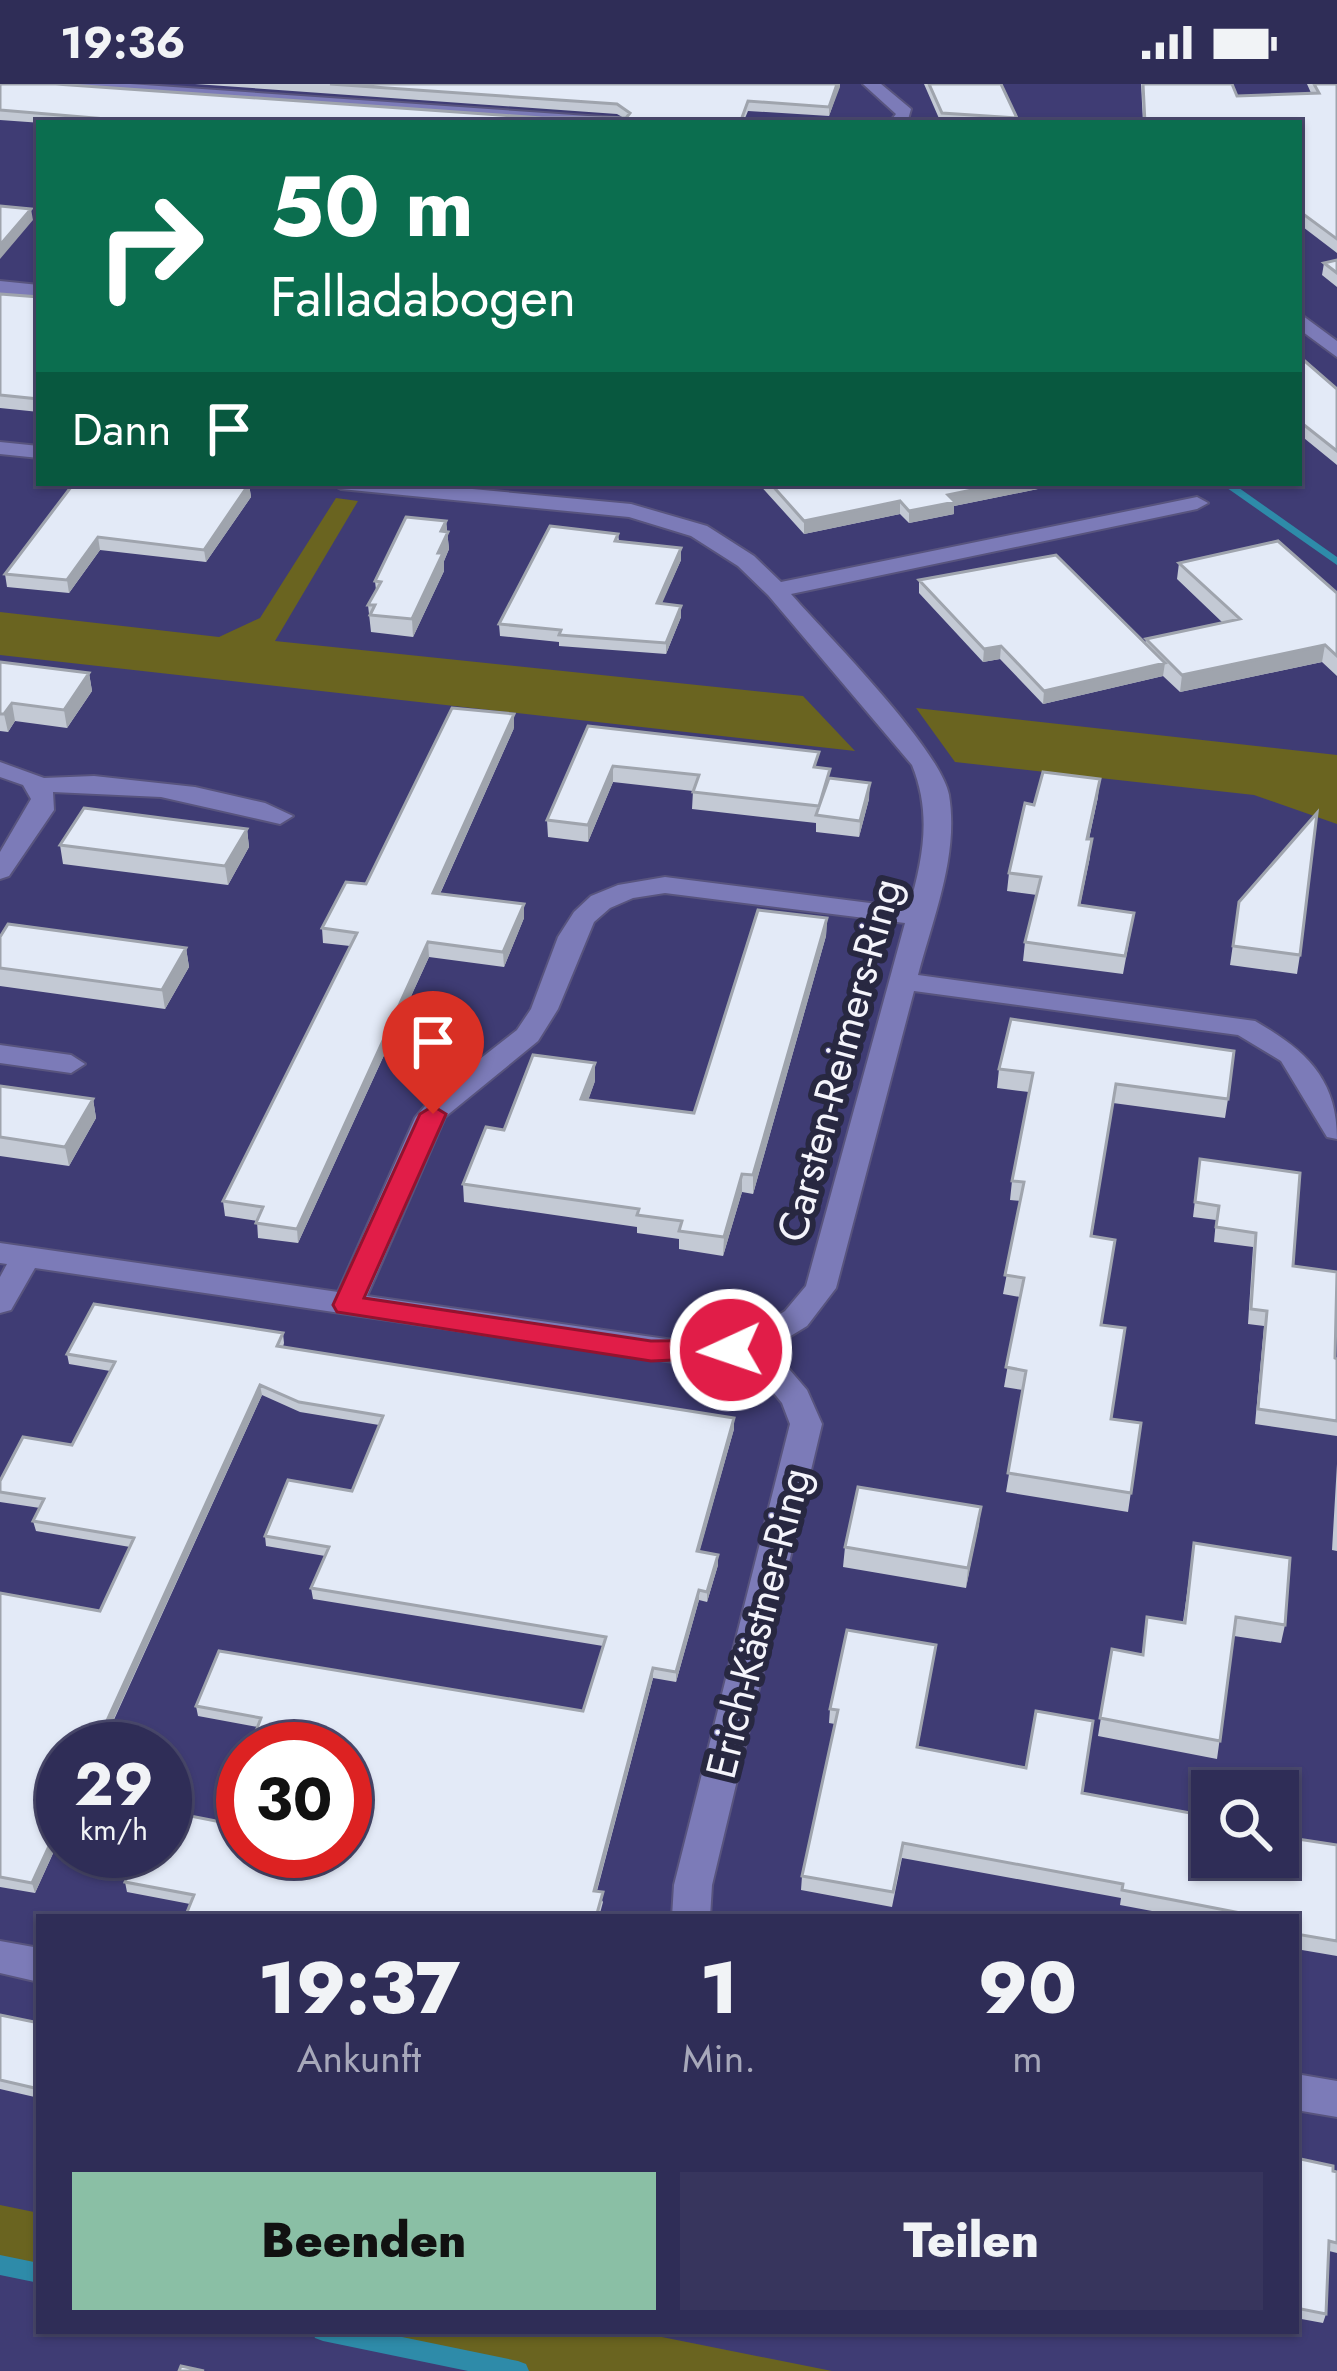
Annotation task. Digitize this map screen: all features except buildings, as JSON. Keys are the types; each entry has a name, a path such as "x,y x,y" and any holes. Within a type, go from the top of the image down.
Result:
{"street":[{"path":"57,84 574,120"},
{"path":"871,84 905,113 900,120"},
{"path":"0,287 36,291"},
{"path":"1302,322 1337,351"},
{"path":"0,448 36,452"},
{"name":"Carsten-Reimers-Ring","path":"14,1255 694,1354 752,1346 795,1320 820,1288 940,829 931,778 776,590 724,545 653,516 369,486"},
{"path":"776,590 1197,503 1179,486"},
{"path":"0,770 26,776 39,785 76,782 226,801 280,816"},
{"path":"0,871 41,810 39,785"},
{"path":"347,1305 425,1126 452,1095 524,1041 572,934 594,905 628,889 665,885 919,917"},
{"path":"902,981 1245,1027 1292,1055 1337,1130"},
{"path":"0,1054 71,1064"},
{"path":"0,1302 14,1255"},
{"name":"Erich-Kästner-Ring","path":"691,1914 693,1885 806,1424 796,1398 752,1346"},
{"path":"0,1958 36,1964"},
{"path":"1299,2093 1337,2099"}],"shaded area":[{"path":"336,498 358,501 275,641 803,696 855,751 0,655 0,612 219,637 260,618"},
{"path":"916,708 1337,755 1337,824 1254,795 955,762"},
{"path":"0,2205 36,2212 36,2273 0,2266"},
{"path":"326,2334 647,2334 832,2371 503,2371"}],"waterway":[{"path":"1229,486 1337,562"},
{"path":"0,2265 36,2272"},
{"path":"338,2334 518,2371"}],"route":[{"path":"433,1114 347,1305 651,1351 731,1350"}]}
